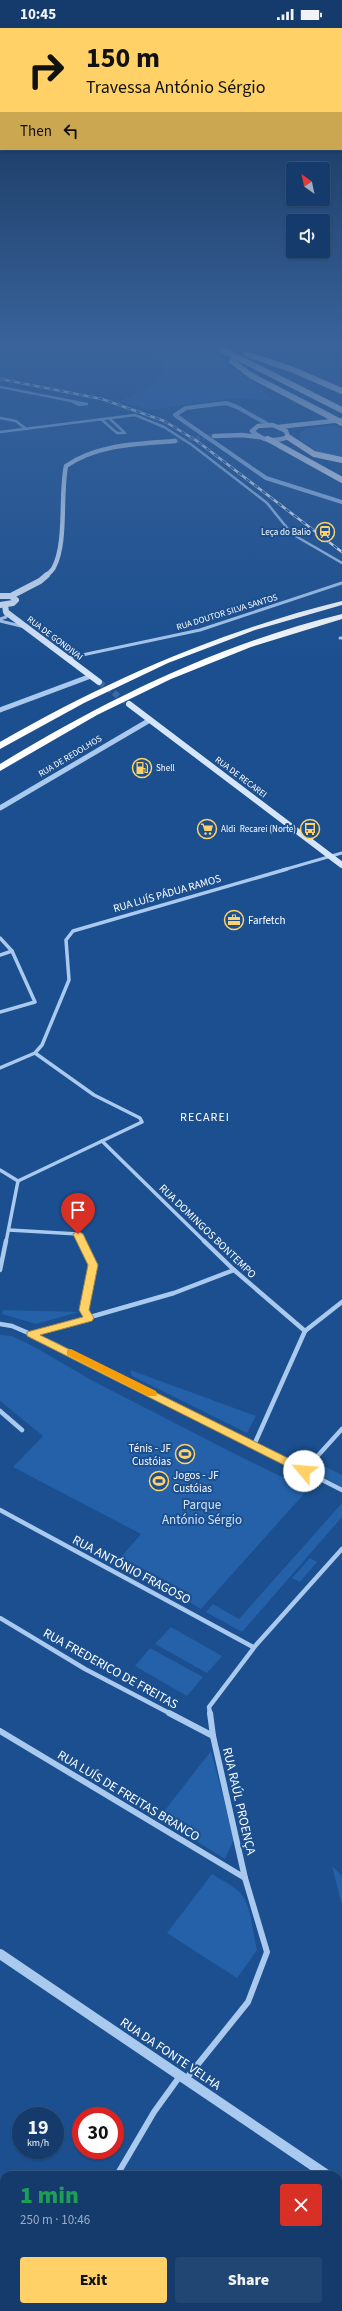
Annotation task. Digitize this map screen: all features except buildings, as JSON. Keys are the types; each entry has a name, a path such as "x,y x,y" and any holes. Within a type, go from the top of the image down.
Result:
{"highway":[{"path":"285,450 342,480"},
{"path":"308,450 314,454 342,460"},
{"path":"0,746 102,690 171,659 247,631 342,603"},
{"path":"0,768 114,702 192,666 281,635 342,616"}],"main road":[{"path":"0,596 12,596 40,581 54,568 60,548 63,474 66,466 79,457 96,452 114,450"},
{"path":"6,612 3,605 15,602 12,596"},
{"name":"RUA DE GONDIVAI","path":"6,612 99,682"},
{"name":"RUA DE RECAREI","path":"129,704 342,865"}],"street":[{"path":"197,450 274,509 286,529 292,534 342,563"},
{"path":"224,450 266,478 342,502"},
{"name":"RUA DOUTOR SILVA SANTOS","path":"68,658 200,630 342,583"},
{"path":"0,620 6,617 6,612"},
{"path":"0,620 26,628"},
{"path":"0,710 91,676"},
{"name":"RUA DE REDOLHOS","path":"0,808 150,720"},
{"name":"RUA LUÍS PÁDUA RAMOS","path":"35,1053 42,1045 64,995 70,975 66,940 69,934 77,928 342,853"},
{"path":"0,938 12,951 35,1002 0,1012"},
{"path":"0,955 12,951"},
{"path":"0,1068 35,1053 94,1096 142,1120 139,1124 18,1181"},
{"name":"RUA DOMINGOS BONTEMPO","path":"102,1141 234,1270 305,1331"},
{"path":"0,1170 18,1181"},
{"path":"0,1270 18,1181"},
{"path":"9,1230 78,1234 93,1265 84,1310 89,1318"},
{"path":"30,1334 174,1293 234,1270"},
{"path":"254,1445 305,1331 342,1302"},
{"path":"0,1324 12,1326 30,1334 342,1490"},
{"path":"0,1411 22,1430"},
{"path":"304,1471 342,1429"},
{"name":"RUA ANTÓNIO FRAGOSO","path":"0,1510 254,1647"},
{"name":"RUA RAÚL PROENÇA","path":"119,2171 154,2112 248,2002 267,1952 245,1878 209,1707 227,1679 342,1549"},
{"name":"RUA FREDERICO DE FREITAS","path":"0,1618 85,1669 214,1736"},
{"name":"RUA LUÍS DE FREITAS BRANCO","path":"0,1731 245,1878"},
{"name":"RUA DA FONTE VELHA","path":"0,1954 321,2171"}],"green space":[{"path":"315,450 342,450 342,458 320,453"},
{"path":"3,1310 79,1312 36,1324 2,1314"},
{"name":"Parque António Sérgio","path":"0,1335 12,1336 33,1346 91,1380 239,1456 280,1476 295,1480 310,1487 201,1609 186,1600 191,1594 121,1557 141,1534 13,1467 43,1436 0,1401"},
{"path":"130,1370 256,1416 247,1433 132,1376"},
{"path":"322,1465 342,1475 342,1487 315,1473"},
{"path":"342,1503 342,1517 242,1632 206,1612 213,1604 239,1619"},
{"path":"310,1558 317,1562 300,1582 292,1578"},
{"path":"171,1627 222,1656 207,1673 155,1644"},
{"path":"150,1648 203,1677 187,1696 135,1666"},
{"path":"211,1751 234,1839 225,1859 159,1818"},
{"path":"332,1866 342,1876 342,1905"},
{"path":"212,1874 234,1887 241,1894 247,1904 251,1916 257,1950 237,1978 167,1933"}],"tunnel":[{"path":"99,682 129,704"}],"railway":[{"path":"208,450 342,552"}],"slow traffic":[{"path":"71,1353 152,1394"}],"place":[{"name":"Leça do Balio","path":"325,532"},
{"name":"Shell","path":"142,768"},
{"name":"Aldi","path":"207,829"},
{"name":"Recarei (Norte)","path":"310,829"},
{"name":"Farfetch","path":"234,920"},
{"name":"Ténis - JF Custóias","path":"185,1454"},
{"name":"Jogos - JF Custóias","path":"159,1481"}],"district":[{"name":"RECAREI","path":"205,1117"}],"route":[{"path":"78,1234 93,1265 84,1310 89,1318 30,1334 54,1344 304,1471"}]}
